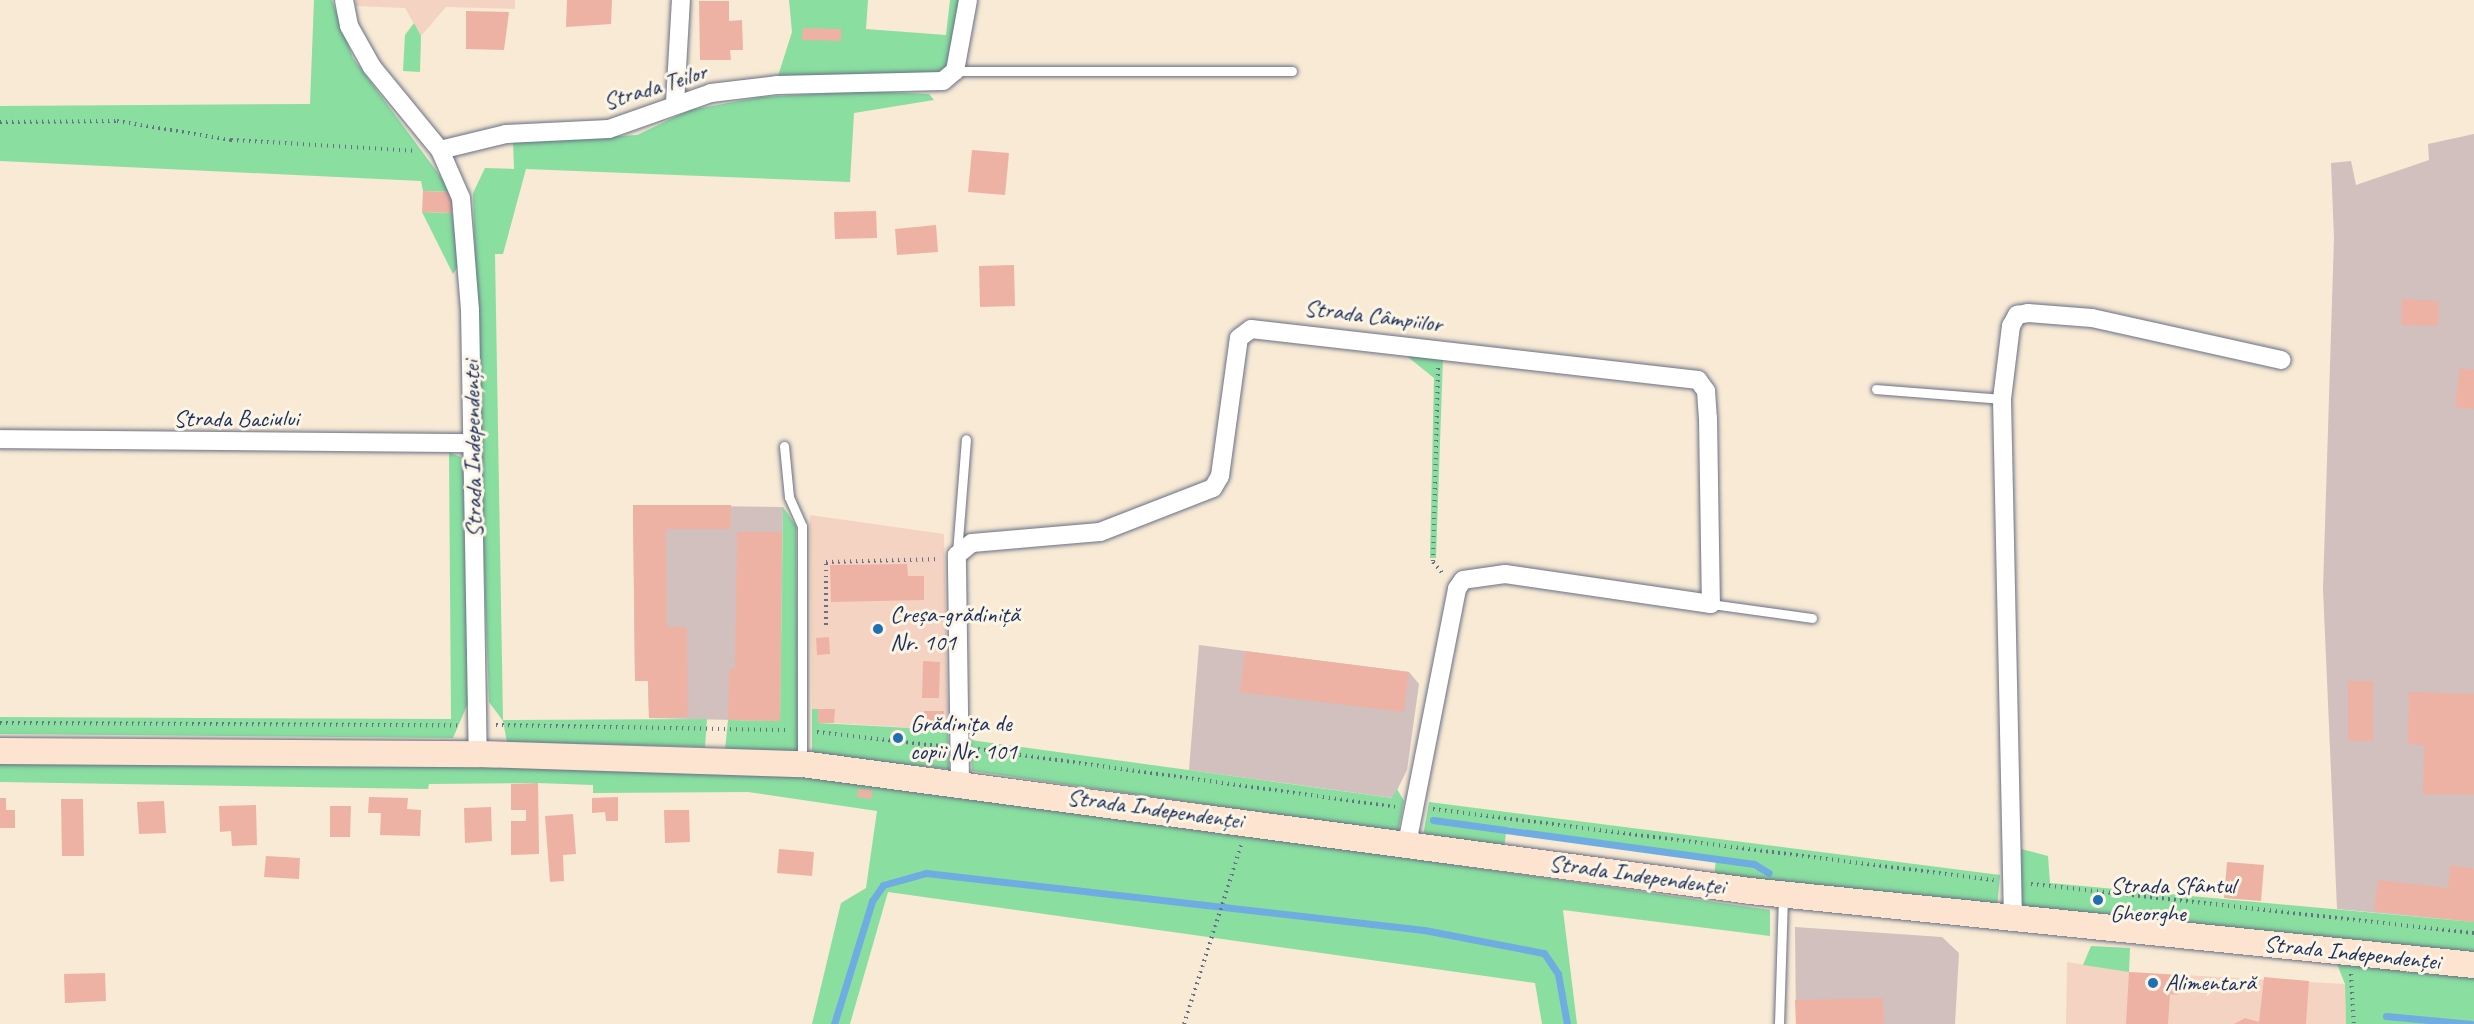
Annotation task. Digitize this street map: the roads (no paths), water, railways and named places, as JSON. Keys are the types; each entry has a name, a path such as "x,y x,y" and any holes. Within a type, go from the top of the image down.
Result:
{"main road":[{"name":"Strada Independenței","path":"0,751 478,754 802,765 960,782 1783,894 2013,920 2474,965"}],"street":[{"path":"344,0 349,26 372,67 440,150"},
{"path":"675,103 681,0"},
{"path":"955,71 968,0"},
{"name":"Strada Teilor","path":"440,150 506,134 609,129 675,103 777,85 917,86 943,81 955,71"},
{"name":"Strada Independenței","path":"440,150 461,198 472,443 478,754"},
{"path":"2013,920 2002,399 2011,326 2017,315 2028,313 2092,318 2281,360"},
{"name":"Strada Câmpiilor","path":"957,555 972,543 1100,532 1213,488 1220,476 1239,338 1251,329 1442,348 1698,380 1706,391 1708,418 1711,604"},
{"name":"Strada Baciului","path":"0,439 472,443"},
{"path":"957,555 960,782"},
{"path":"1407,844 1456,590 1463,580 1487,573 1711,604"}],"lane":[{"path":"955,71 1292,71"},
{"path":"1876,389 2002,399"},
{"path":"957,555 966,439"},
{"path":"784,446 789,497 802,526 802,765"},
{"path":"1711,604 1812,618"},
{"path":"1779,1024 1783,894"}],"waterway":[{"path":"1433,820 1754,864 1769,873"},
{"path":"834,1024 872,901 883,885 926,873 1424,930 1544,953 1558,974 1567,1024"},
{"path":"2386,1016 2472,1024"}],"place":[{"name":"Creșa-grădiniță Nr. 101","path":"878,629"},
{"name":"Grădinița de copii Nr. 101","path":"898,738"},
{"name":"Strada Sfântul Gheorghe","path":"2098,900"},
{"name":"Alimentară","path":"2153,983"}]}
